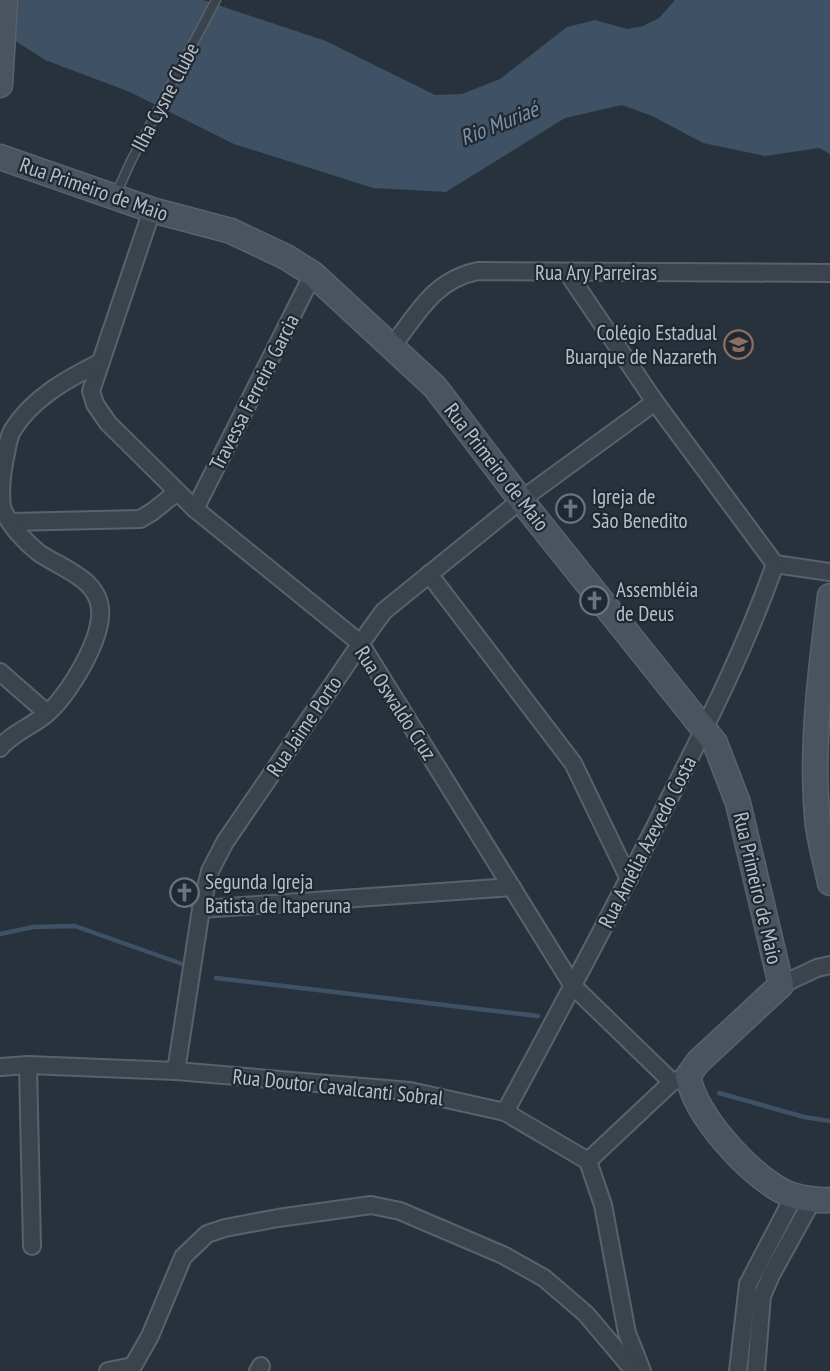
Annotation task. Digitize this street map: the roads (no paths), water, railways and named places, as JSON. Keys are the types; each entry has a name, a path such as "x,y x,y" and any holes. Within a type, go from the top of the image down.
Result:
{"main road":[{"path":"0,85 5,0"},
{"name":"Rua Primeiro de Maio","path":"0,157 116,195 152,210 231,231 286,257 313,274 393,345 435,387 521,500 705,727 723,761 738,803 781,985"},
{"path":"830,596 818,710 816,768 817,817 830,883"},
{"path":"680,1079 722,1037 781,985"},
{"name":"Rua Oswaldo Cruz","path":"680,1079 730,1146 759,1175 818,1200"}],"street":[{"name":"Rua Oswaldo Cruz","path":"152,210 91,391 95,404 122,438 195,509 360,643 573,986 680,1079"},
{"name":"Rua Ary Parreiras","path":"393,345 436,291 456,277 478,271 830,273"},
{"path":"567,272 655,402 775,564 830,572"},
{"name":"Travessa Ferreira Garcia","path":"195,509 313,274"},
{"path":"1,744 47,713 66,692 88,652 100,618 99,598 82,577 39,552 17,532 2,507 0,481 11,432 36,402 64,380 101,362"},
{"name":"Rua Jaime Porto","path":"176,1071 201,909 210,871 225,842 360,643 384,611 429,574 521,500 655,402"},
{"path":"11,522 140,519 177,492"},
{"name":"Rua Amélia Azevedo Costa","path":"505,1112 629,879 705,727 758,612 775,564"},
{"path":"429,574 573,763 629,879"},
{"path":"0,672 47,713"},
{"path":"201,909 512,887"},
{"path":"781,985 817,968 830,966"},
{"path":"28,1065 32,1245"},
{"name":"Rua Doutor Cavalcanti Sobral","path":"0,1067 28,1065 176,1071 410,1091 505,1112 588,1161"},
{"path":"642,1371 627,1333 603,1205 588,1161 680,1079"},
{"path":"738,1371 748,1284 818,1200"},
{"path":"756,1371 762,1296 771,1275 818,1200"},
{"path":"108,1371 131,1369 150,1336 183,1257 207,1234 225,1228 278,1218 371,1205 400,1211 504,1255 544,1278 586,1314 634,1371"}],"lane":[{"name":"Ilha Cysne Clube","path":"116,195 216,0"}],"water":[{"name":"Rio Muriaé","path":"0,0 203,0 326,41 435,95 462,94 500,79 567,27 595,20 627,29 643,26 659,18 675,0 830,0 830,154 819,148 765,156 703,143 652,116 622,105 565,118 446,192 373,188 234,144 130,92 45,60 0,31"}],"waterway":[{"path":"0,934 33,927 75,926 185,965"},
{"path":"216,978 538,1016"},
{"path":"719,1093 804,1117 830,1121"}],"place":[{"name":"Colégio Estadual Buarque de Nazareth","path":"738,344"},
{"name":"Igreja de São Benedito","path":"571,508"},
{"name":"Assembléia de Deus","path":"595,601"},
{"name":"Segunda Igreja Batista de Itaperuna","path":"184,893"}]}
